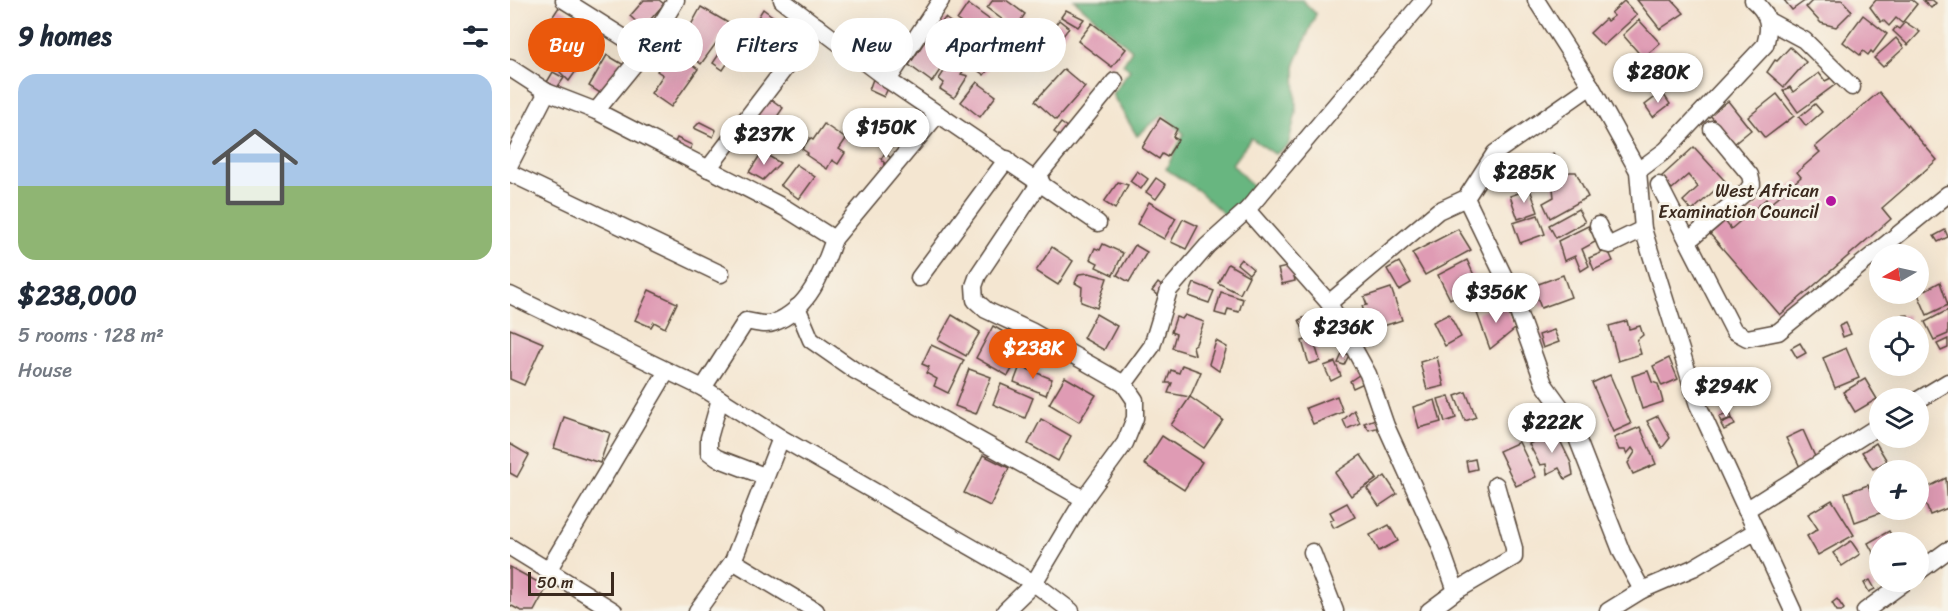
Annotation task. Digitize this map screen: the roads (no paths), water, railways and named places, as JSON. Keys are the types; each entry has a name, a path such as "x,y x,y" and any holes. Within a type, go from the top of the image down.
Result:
{"street":[{"path":"564,0 617,33"},
{"path":"665,18 676,0"},
{"path":"782,0 806,18"},
{"path":"888,80 940,0"},
{"path":"1124,384 1152,346 1169,290 1207,246 1247,210 1424,0"},
{"path":"1536,0 1591,86 1638,171 1644,230 1698,405 1793,611"},
{"path":"1753,0 1762,8 1769,21 1804,40 1852,87"},
{"path":"1638,171 1666,150 1766,45 1769,21"},
{"path":"819,28 888,80 1098,223"},
{"path":"510,68 547,92 596,111 785,208 834,239"},
{"path":"596,111 628,72"},
{"path":"708,169 782,72"},
{"path":"1005,611 1034,584 1084,499 1125,443 1135,418 1135,400 1124,384 1031,331 986,310 975,300 974,286 978,275 1038,180 1115,81"},
{"path":"1329,303 1438,211 1466,198 1494,153 1591,86"},
{"path":"510,164 547,92"},
{"path":"703,388 746,321 772,324 797,308 820,278 834,239 938,114"},
{"path":"1688,241 1747,191 1752,184 1750,175 1712,129"},
{"path":"919,278 1007,159"},
{"path":"510,173 721,274"},
{"path":"1659,185 1734,331 1747,338 1778,332 1948,194"},
{"path":"1466,198 1509,287 1544,384 1570,420 1622,553 1642,590"},
{"path":"1247,210 1329,303 1368,374 1386,426 1439,543 1456,591"},
{"path":"1598,225 1606,244 1610,245 1644,230"},
{"path":"510,295 703,388 782,438 1034,584 1071,611"},
{"path":"797,308 811,340 854,370 1084,499"},
{"path":"549,569 667,371"},
{"path":"1929,393 1948,382"},
{"path":"720,399 709,438 709,452 759,474"},
{"path":"1746,510 1869,432"},
{"path":"697,611 733,561 782,438"},
{"path":"1429,611 1456,591 1514,557 1514,548 1496,486"},
{"path":"1608,611 1642,590 1693,568 1756,531"},
{"path":"510,547 614,611"},
{"path":"1929,564 1948,550"},
{"path":"1312,552 1335,611"},
{"path":"733,561 816,611"},
{"path":"1865,611 1891,592"}],"place":[{"name":"West African Examination Council","path":"1831,201"}]}
